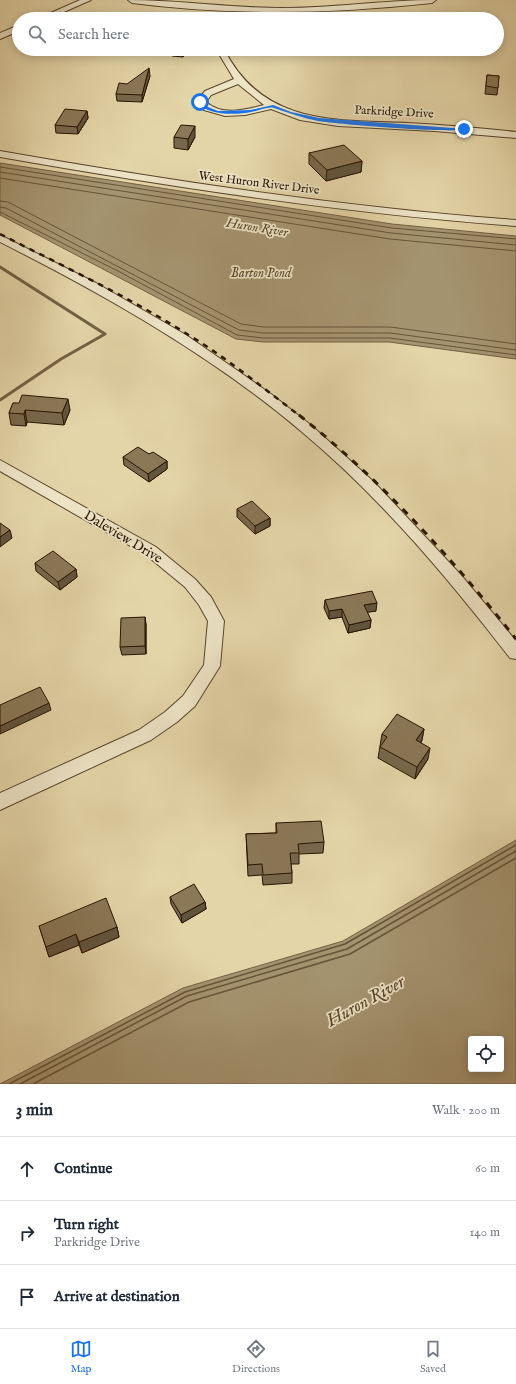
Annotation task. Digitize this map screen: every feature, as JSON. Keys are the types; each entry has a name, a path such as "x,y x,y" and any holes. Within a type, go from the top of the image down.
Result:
{"street":[{"path":"58,12 87,0"},
{"path":"132,0 208,9 308,10 400,4 432,0"},
{"path":"306,0 308,10"},
{"path":"0,36 12,31"},
{"name":"Parkridge Drive","path":"224,56 239,80 260,99 290,113 319,120 356,124 464,129 516,135"},
{"path":"239,80 208,93 200,102 206,108 217,112 232,113 250,112 273,106"},
{"name":"West Huron River Drive","path":"0,154 243,195 419,215 516,223"},
{"path":"0,238 89,284 168,329 197,347 297,422 345,462 400,517 467,591 516,653"},
{"name":"Daleview Drive","path":"0,465 151,551 190,583 205,601 216,621 212,666 189,701 171,717 145,735 0,802"}],"water":[{"name":"Barton Pond","path":"0,163 392,224 516,236 516,359 389,342 263,342 236,339 0,215"},
{"name":"Huron River","path":"516,840 516,1084 0,1084 183,988 343,941"}],"building":[{"path":"149,68 142,95 116,94 119,83 127,84"},
{"path":"487,75 499,76 498,88 486,86"},
{"path":"65,109 87,111 77,127 55,125"},
{"path":"181,125 195,126 188,139 174,137"},
{"path":"344,145 362,161 327,170 309,153"},
{"path":"22,395 68,399 62,413 25,410 24,414 9,413 13,403 19,403"},
{"path":"138,447 149,454 153,452 167,461 148,474 123,457"},
{"path":"252,501 270,518 255,526 237,509"},
{"path":"0,523 10,530 0,537"},
{"path":"53,551 76,569 58,582 35,563"},
{"path":"372,591 377,603 364,605 371,620 349,625 342,609 329,611 325,600"},
{"path":"145,617 145,646 120,647 121,618"},
{"path":"40,687 49,703 0,726 0,705"},
{"path":"397,714 424,729 416,740 430,748 417,767 380,747 387,737 382,734"},
{"path":"321,821 324,842 298,844 299,853 290,853 292,873 263,875 262,864 248,865 246,834 277,833 276,823"},
{"path":"194,884 205,902 181,915 170,897"},
{"path":"106,898 117,927 79,942 76,934 46,947 39,926"}],"waterway":[{"path":"0,267 105,334 61,359 0,400"}],"railway":[{"path":"0,234 95,282 202,343 300,416"},
{"path":"299,415 387,493 440,549 516,639"}],"route":[{"path":"200,102 206,108 217,112 250,112 273,106 298,116 319,120 356,124 464,129"}]}
